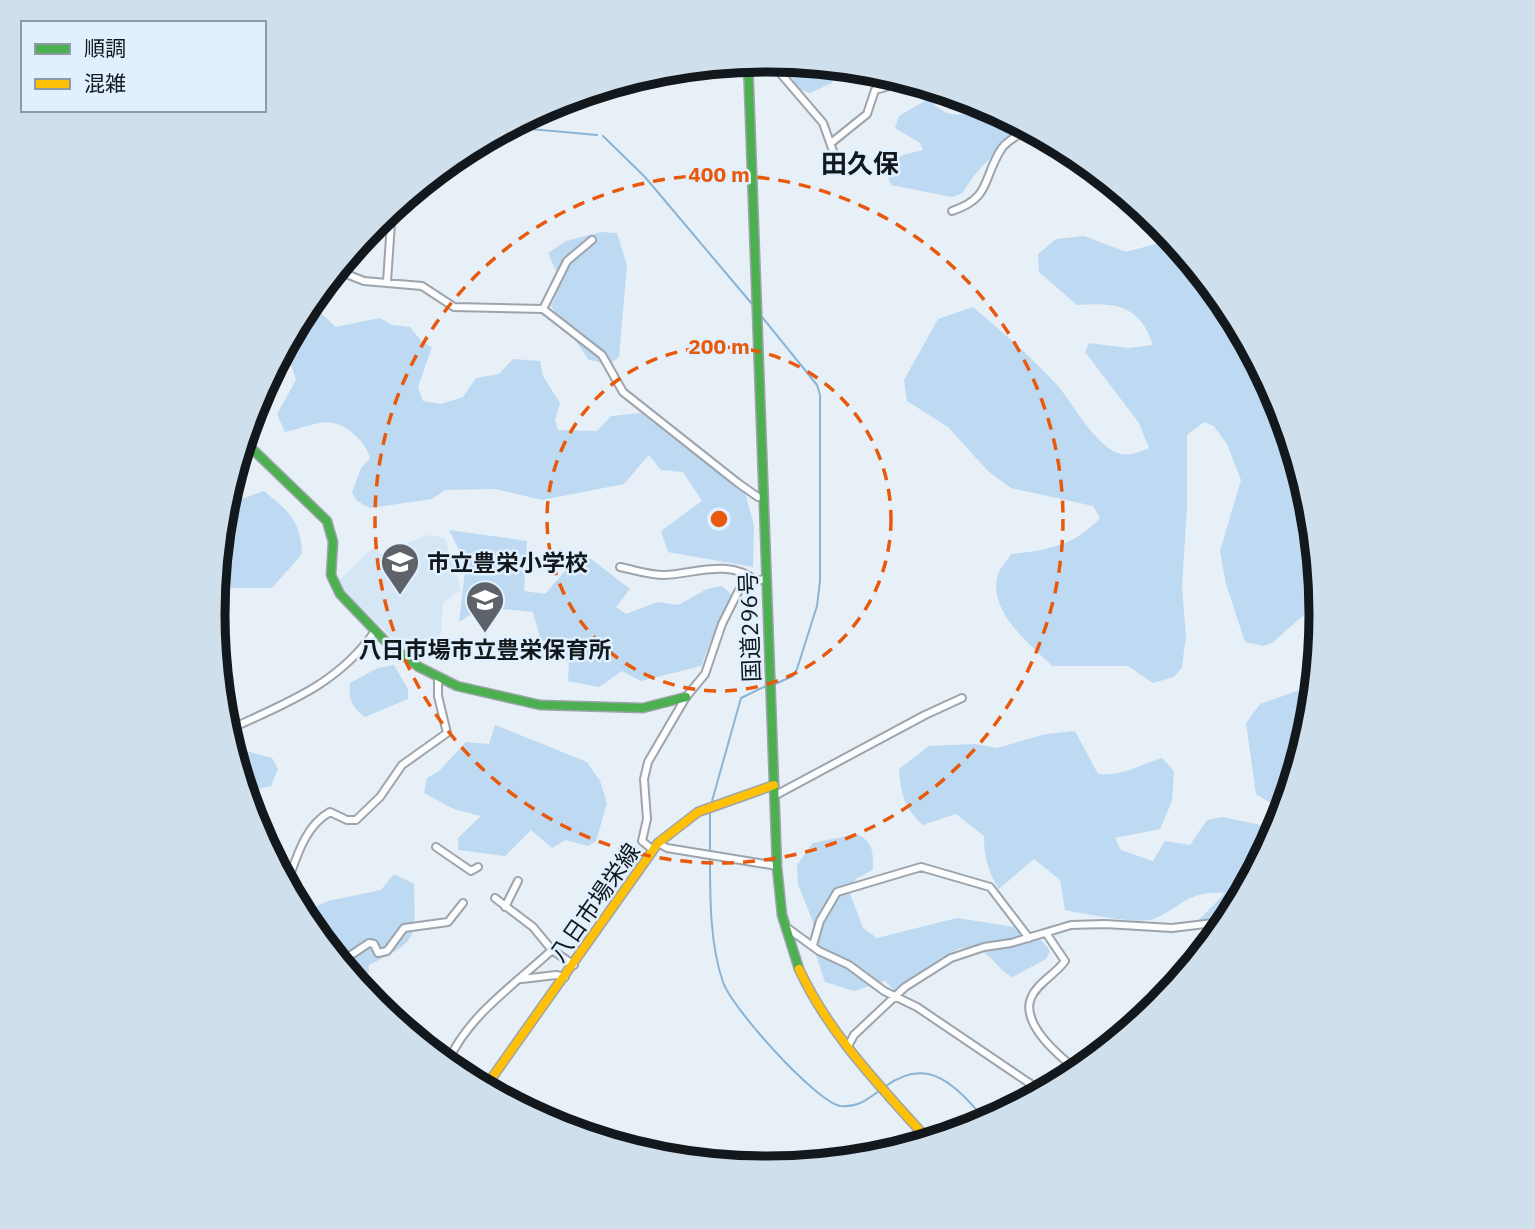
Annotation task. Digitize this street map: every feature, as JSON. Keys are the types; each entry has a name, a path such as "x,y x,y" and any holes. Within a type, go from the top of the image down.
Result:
{"main road":[{"name":"国道296号","path":"748,73 774,796 777,866 784,926 793,956 811,995 848,1046 923,1134"},
{"path":"251,448 327,521 332,531 330,568 334,585 396,651 439,678 457,686 540,705 574,708 643,708 686,696"},
{"name":"八日市場栄線","path":"490,1081 656,846 687,816 701,808 774,785"}],"street":[{"path":"780,72 823,123 831,142 832,155 839,168"},
{"path":"831,142 867,114 875,90 890,86"},
{"path":"952,211 973,203 983,194 1003,147 1021,135"},
{"path":"387,282 391,224"},
{"path":"543,309 567,261 592,240"},
{"path":"345,274 364,281 422,286 454,307 543,309 602,355 623,392 738,484 758,497 764,497"},
{"path":"620,567 665,575 715,568 751,576 756,581"},
{"path":"767,578 739,590 722,624 705,674 686,696 646,769 647,819 642,841 656,846 777,866"},
{"path":"236,727 294,702 310,688 346,667 375,631"},
{"path":"291,874 302,843 322,816 330,812 346,820 356,820 380,797 402,765 447,733 438,696 439,678"},
{"path":"774,796 962,698"},
{"path":"436,847 471,871 478,867"},
{"path":"813,944 820,920 837,892 921,867 990,887 1030,938"},
{"path":"505,907 518,881"},
{"path":"495,898 533,927 552,950 574,965"},
{"path":"347,958 369,943 374,944 378,953 387,951 404,928 448,922 463,903"},
{"path":"848,1046 854,1035 894,997 951,958 1071,925 1172,928 1214,923"},
{"path":"784,926 813,944 819,951 849,965 894,997 917,1007 1035,1087"},
{"path":"1046,933 1065,961 1034,994 1031,1011 1045,1042 1071,1065"},
{"path":"451,1055 473,1019 552,950"},
{"path":"520,980 556,975 565,977"}],"shaded area":[{"path":"785,72 830,75 832,83 810,93 799,89"},
{"path":"928,99 950,114 966,113 967,110 1024,136 991,158 963,193 952,197 891,185 884,166 903,155 923,150 920,143 895,128 899,116"},
{"path":"601,232 617,233 627,265 619,357 609,364 589,360 551,306 561,282 548,253 566,241"},
{"path":"1084,236 1126,252 1162,242 1198,284 1238,343 1269,407 1281,440 1292,474 1306,544 1310,610 1272,643 1263,646 1245,642 1226,584 1220,551 1241,480 1227,444 1214,426 1204,422 1187,435 1187,507 1182,587 1186,635 1182,667 1174,677 1153,683 1128,666 1052,666 1013,627 1005,615 996,591 997,577 1011,554 1037,551 1070,541 1100,518 1093,506 1011,488 988,471 948,427 907,401 904,380 938,319 973,307 1047,374 1089,429 1104,444 1122,454 1149,448 1139,423 1085,352 1089,343 1129,348 1153,345 1148,332 1134,314 1125,309 1104,304 1077,305 1039,272 1038,254 1056,239"},
{"path":"318,310 336,327 380,318 392,325 410,327 422,342 432,347 418,387 423,401 441,404 463,397 476,378 499,374 513,359 540,361 543,376 560,403 555,420 558,430 597,431 611,416 641,413 745,493 754,525 753,567 668,552 661,531 702,501 683,472 661,470 649,455 624,484 542,500 495,489 445,490 432,499 370,508 357,501 352,493 361,468 370,458 367,449 350,431 334,423 319,423 285,432 277,414 296,380 287,362"},
{"path":"264,491 280,504 296,524 302,554 272,588 226,590 229,544 237,501"},
{"path":"449,530 527,541 524,591 545,594 575,560 590,558 630,589 616,607 626,614 658,602 678,605 707,589 722,586 731,594 701,666 641,681 622,671 599,687 568,681 569,663 540,638 533,612 482,607 459,622 466,564"},
{"name":"市立豊栄小学校","path":"428,535 445,538 461,590 443,603 441,634 418,662 341,589 337,582 375,546 380,554"},
{"path":"394,665 408,689 408,699 365,717 352,702 350,683 378,668"},
{"path":"1305,690 1300,720 1292,755 1275,806 1256,794 1246,723 1260,704"},
{"path":"495,725 587,762 600,781 607,803 596,841 588,846 566,840 552,848 531,830 505,856 458,850 458,838 481,816 454,809 424,793 427,778 439,771 466,742 489,744"},
{"path":"1075,731 1098,774 1124,772 1162,758 1174,771 1172,801 1160,829 1115,838 1121,850 1153,861 1165,841 1190,845 1207,820 1222,817 1267,826 1238,886 1213,924 1199,920 1225,893 1193,897 1153,919 1136,921 1110,918 1065,910 1060,880 1034,859 999,889 987,864 984,836 956,814 923,825 912,813 902,793 899,769 929,746 975,744 997,748 1046,734"},
{"path":"242,750 272,758 278,769 271,786 254,790"},
{"path":"857,834 867,841 871,849 873,870 857,878 848,888 863,928 877,938 957,918 1021,928 1042,941 1050,951 1046,959 1013,977 984,952 968,948 951,952 916,984 895,991 885,981 854,991 825,982 815,952 813,922 798,884 797,865 813,843"},
{"path":"394,874 414,884 414,927 411,936 398,950 369,965 368,981 337,945 311,908 328,901 381,890"}],"waterway":[{"path":"526,129 597,135"},
{"path":"603,136 645,177 752,304"},
{"path":"762,317 817,385 820,395 820,581 817,606 797,669 793,676 775,684"},
{"path":"712,801 741,698 766,686"},
{"path":"710,810 710,853"},
{"path":"710,859 715,953 723,982 741,1011 775,1052 828,1100 840,1106 851,1106 879,1091"},
{"path":"886,1086 902,1077 917,1073 930,1075 955,1088 980,1114"}],"traffic: fast":[{"path":"748,73 777,867 782,915 799,969"},
{"path":"251,448 327,521 333,542 331,575 340,594 387,643 419,667 457,686 540,705 643,708 686,697"}],"traffic: slow":[{"path":"490,1081 658,843 698,812 774,785"},
{"path":"799,969 841,1039 923,1134"}],"place":[{"name":"市立豊栄小学校","path":"400,596"},
{"name":"八日市場市立豊栄保育所","path":"485,634"}],"district":[{"name":"田久保","path":"860,163"}]}
